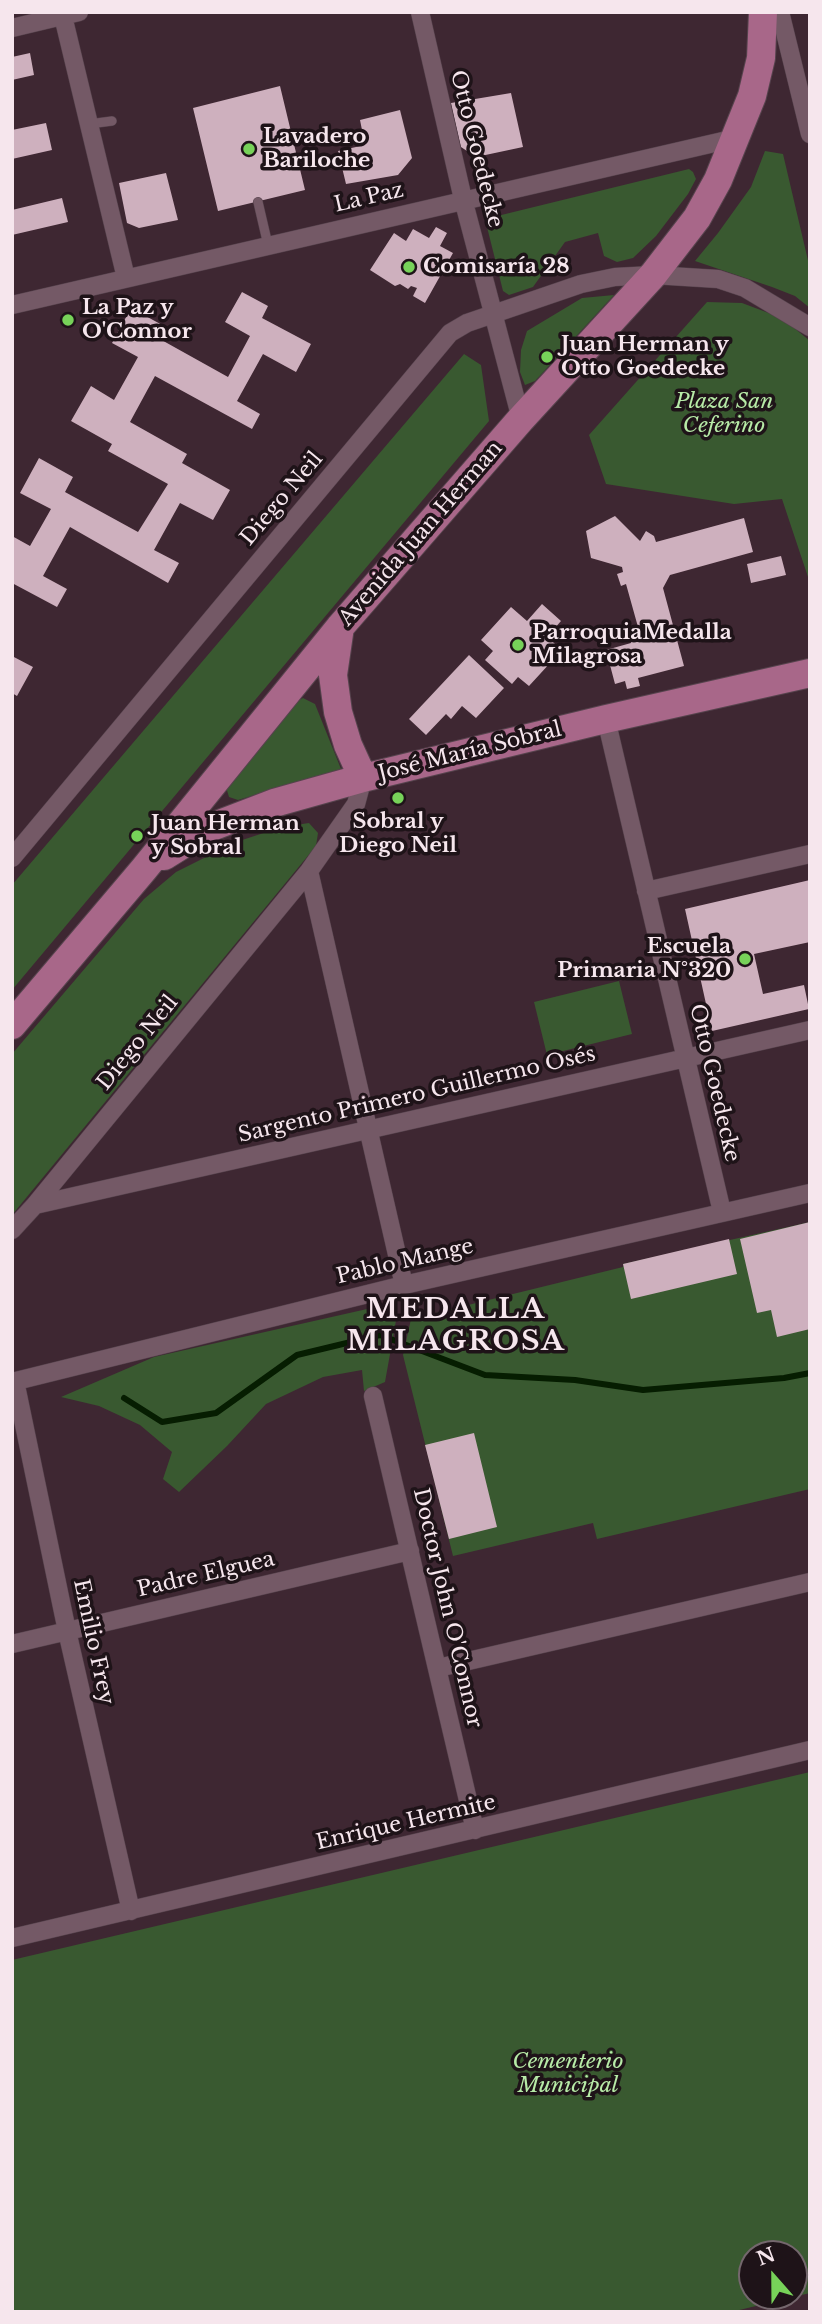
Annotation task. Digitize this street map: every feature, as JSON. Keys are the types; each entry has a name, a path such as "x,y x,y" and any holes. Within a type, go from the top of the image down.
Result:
{"main road":[{"name":"Avenida Juan Herman","path":"12,1026 144,869 340,627 521,419 653,275 697,218 718,180 752,96 761,58 763,12"},
{"path":"340,627 333,675 338,712 348,745 363,778"},
{"name":"José María Sobral","path":"144,869 209,828 274,803 363,778 606,719 810,673"}],"street":[{"name":"Otto Goedecke","path":"420,12 463,199 521,419"},
{"path":"780,12 810,134"},
{"path":"12,28 68,13 89,124 126,278"},
{"name":"La Paz","path":"12,304 736,138"},
{"name":"Diego Neil","path":"12,858 450,333 467,323 581,284 615,276 653,275 718,279 745,288 810,327"},
{"name":"Otto Goedecke","path":"606,719 722,1212"},
{"name":"Diego Neil","path":"12,1230 309,871 356,804 363,778"},
{"path":"646,891 810,853"},
{"path":"309,871 404,1285"},
{"name":"Sargento Primero Guillermo Osés","path":"35,1205 810,1030"},
{"name":"Pablo Mange","path":"14,1382 404,1285 810,1193"},
{"name":"Emilio Frey","path":"14,1382 131,1911"},
{"name":"Doctor John O'Connor","path":"373,1396 475,1830"},
{"name":"Padre Elguea","path":"12,1644 410,1551"},
{"path":"438,1668 810,1582"},
{"name":"Enrique Hermite","path":"12,1938 810,1751"}],"lane":[{"path":"89,124 112,121"},
{"path":"258,202 268,245"}],"green space":[{"path":"765,151 783,154 810,269 810,308 795,296 695,261 751,187"},
{"path":"689,169 696,179 688,194 656,236 633,258 617,262 604,256 598,233 565,242 533,287 509,295 503,291 485,219"},
{"path":"614,295 535,381 525,385 520,372 521,350 527,331 582,298"},
{"name":"Plaza San Ceferino","path":"707,302 742,303 782,318 810,341 810,583 782,499 734,504 606,484 589,435"},
{"path":"464,354 481,365 489,421 12,990 12,885"},
{"path":"303,698 315,704 341,769 238,800 229,797 226,787 296,702"},
{"path":"309,823 318,833 316,846 12,1215 12,1054 144,899 176,872 236,842 282,827"},
{"path":"619,981 632,1034 547,1055 534,1002"},
{"path":"810,1222 810,1489 597,1539 593,1523 453,1556 403,1355 411,1319 623,1267 623,1264"},
{"path":"376,1307 397,1315 385,1382 364,1391 362,1370 323,1377 266,1404 179,1492 163,1479 172,1452 140,1425 99,1406 61,1397 154,1357"},
{"name":"Cementerio Municipal","path":"810,1772 810,2293 808,2240 738,2240 739,2310 731,2312 12,2312 12,1960"}],"building":[{"path":"30,53 34,75 12,80 12,57"},
{"name":"Lavadero Bariloche","path":"280,86 305,190 218,211 193,108"},
{"path":"511,93 523,147 476,157 461,147 451,103"},
{"path":"400,110 412,158 398,175 346,184 338,151 365,145 360,120"},
{"path":"46,123 52,150 12,159 12,130"},
{"path":"166,173 178,220 139,228 127,223 119,183"},
{"path":"62,198 68,222 12,235 12,210"},
{"name":"Comisaría 28","path":"436,227 447,233 440,246 453,253 425,303 413,296 417,288 411,286 408,289 400,284 395,286 370,270 394,233 406,241 413,229 429,238"},
{"path":"242,292 268,306 262,318 311,344 296,372 263,354 237,401 260,414 252,429 155,376 130,422 187,454 182,463 230,490 213,520 180,503 154,550 179,563 168,583 70,527 43,576 67,589 57,607 12,583 12,536 30,546 51,509 20,493 39,458 73,477 65,492 138,532 168,484 108,451 112,444 71,421 91,386 114,400 138,357 112,343 131,308 164,326 158,338 228,377 250,336 225,322"},
{"path":"615,516 640,541 646,531 654,536 656,542 744,518 753,552 670,575 663,588 684,666 638,678 640,686 627,689 625,681 615,684 606,650 631,643 628,630 638,627 626,584 621,586 617,574 623,572 622,567 591,558 586,531"},
{"path":"781,556 786,575 751,583 747,564"},
{"path":"542,604 561,621 547,637 562,650 529,686 518,677 512,684 485,660 493,651 481,640 511,607 527,621"},
{"path":"469,655 504,688 476,718 462,706 451,719 446,714 426,735 409,719"},
{"path":"12,656 33,667 17,696 12,693"},
{"name":"Escuela Primaria N°320","path":"810,880 810,942 754,954 763,994 804,985 809,1009 712,1031 685,909"},
{"path":"810,1222 810,1329 777,1337 771,1310 757,1313 740,1239"},
{"path":"729,1239 737,1274 631,1299 623,1264"},
{"path":"474,1433 497,1527 449,1539 425,1445"}],"waterway":[{"path":"124,1398 162,1422 216,1413 297,1355 380,1335 485,1375 575,1380 643,1390 784,1378 810,1373"}],"place":[{"name":"Lavadero Bariloche","path":"249,149"},
{"name":"Comisaría 28","path":"409,267"},
{"name":"La Paz y O'Connor","path":"68,320"},
{"name":"Juan Herman y Otto Goedecke","path":"547,357"},
{"name":"ParroquiaMedalla Milagrosa","path":"518,645"},
{"name":"Sobral y Diego Neil","path":"398,798"},
{"name":"Juan Herman y Sobral","path":"137,836"},
{"name":"Escuela Primaria N°320","path":"745,959"}],"district":[{"name":"MEDALLA MILAGROSA","path":"456,1326"}]}
